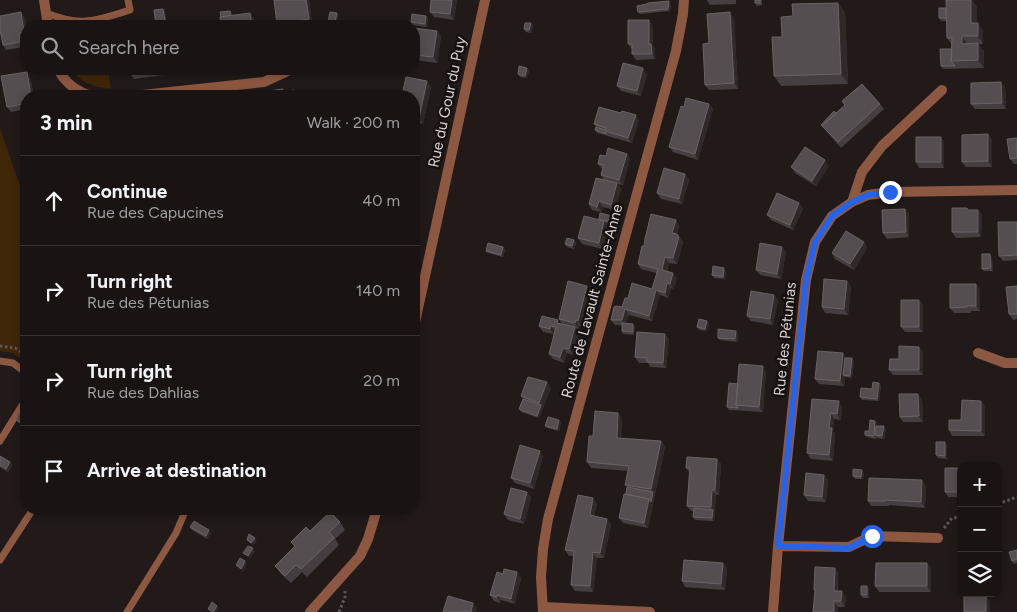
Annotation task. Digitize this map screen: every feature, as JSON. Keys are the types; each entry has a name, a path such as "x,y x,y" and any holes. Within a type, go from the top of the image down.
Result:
{"street":[{"path":"44,0 47,20"},
{"name":"Rue du Gour du Puy","path":"420,299 485,0"},
{"name":"Route de Lavault Sainte-Anne","path":"543,610 541,577 548,519 676,51 684,0"},
{"path":"61,75 78,90"},
{"path":"189,90 264,82 279,75"},
{"path":"852,202 862,172 882,146 942,90"},
{"name":"Rue des Pétunias","path":"773,612 778,546 806,280 815,242 832,216 852,202 868,195 890,192 1017,190"},
{"path":"978,353 1005,363 1017,363"},
{"path":"310,612 360,556 368,539 375,515"},
{"path":"778,546 849,548 872,536 938,538"},
{"path":"543,610 650,612"}],"lane":[{"path":"101,20 130,10 128,0"},
{"path":"46,13 69,20"},
{"path":"0,361 12,364 20,369"},
{"path":"0,441 20,408"},
{"path":"0,560 29,515"},
{"path":"127,612 176,533 184,515"}],"path":[{"path":"1002,503 1017,497"},
{"path":"938,538 952,518 957,517"}],"shaded area":[{"path":"77,75 109,75 111,89 88,84"},
{"path":"0,128 20,186 20,358 13,353 0,351"}],"building":[{"path":"274,0 306,0 309,19 276,20"},
{"path":"431,0 452,0 450,14 430,12"},
{"path":"946,0 971,0 971,23 978,23 978,36 962,36 962,44 978,43 978,60 951,61 952,38 947,38"},
{"path":"669,1 668,9 638,12 637,6"},
{"path":"838,3 841,74 774,76 772,37 782,37 781,17 793,16 792,4"},
{"path":"939,8 946,8 946,18 939,18"},
{"path":"163,9 165,20 155,20 154,10"},
{"path":"230,11 231,15 221,17 220,12"},
{"path":"21,12 20,42 3,45 0,16"},
{"path":"330,12 337,13 335,20 328,20"},
{"path":"730,12 734,83 705,85 703,44 709,43 707,14"},
{"path":"250,13 251,20 220,20 220,17"},
{"path":"412,14 426,16 425,24 420,23 420,20 411,20"},
{"path":"628,20 649,20 649,44 651,44 652,54 632,54 632,44 628,44"},
{"path":"525,23 531,23 529,30 524,29"},
{"path":"420,29 437,31 433,57 420,56"},
{"path":"940,49 952,49 951,61 955,66 941,66"},
{"path":"623,63 643,68 637,91 617,86"},
{"path":"519,66 527,68 525,76 518,74"},
{"path":"20,73 20,75 28,75 30,90 20,90 20,105 7,107 1,76"},
{"path":"406,77 427,81 420,113 420,90 403,90"},
{"path":"1001,82 1002,103 971,104 971,83"},
{"path":"862,84 880,104 838,142 822,126 845,105 842,101"},
{"path":"686,98 709,104 695,154 669,147 681,106 684,107"},
{"path":"599,107 636,115 628,138 605,131 606,128 594,124"},
{"path":"834,111 836,113 822,126"},
{"path":"596,127 605,130 607,134 595,130"},
{"path":"988,134 988,161 962,162 962,135"},
{"path":"916,137 941,137 941,162 916,162"},
{"path":"1017,138 1017,158 1010,159 1007,139"},
{"path":"805,147 825,160 812,181 791,167"},
{"path":"608,148 627,154 619,180 601,175 604,165 598,164 600,155 606,156"},
{"path":"664,168 685,174 679,199 657,193"},
{"path":"596,178 617,183 611,205 599,201 597,207 589,204"},
{"path":"777,193 799,203 790,225 767,215"},
{"path":"952,208 978,210 978,232 952,232"},
{"path":"905,209 906,232 883,233 882,210"},
{"path":"600,213 616,217 614,223 599,219"},
{"path":"651,214 676,220 672,233 677,234 679,237 673,258 665,257 662,270 673,273 670,284 667,283 665,293 656,290 649,316 625,309 622,320 611,320 614,307 622,307 625,298 628,298 632,283 652,289 658,269 638,264"},
{"path":"584,216 604,221 599,243 578,238"},
{"path":"998,222 1017,222 1017,255 999,256"},
{"path":"846,231 864,242 850,264 832,253"},
{"path":"567,238 574,240 572,246 565,244"},
{"path":"488,243 503,247 501,255 486,251"},
{"path":"760,243 782,247 777,274 756,270"},
{"path":"982,254 990,254 991,268 982,269"},
{"path":"713,266 724,268 723,277 712,275"},
{"path":"824,279 847,281 844,309 822,307"},
{"path":"568,281 587,286 578,321 576,320 575,323 559,319"},
{"path":"950,284 976,284 976,306 950,308"},
{"path":"1017,286 1017,314 1009,314 1006,287"},
{"path":"751,291 774,295 770,319 747,316"},
{"path":"901,300 919,300 919,327 901,327"},
{"path":"542,316 558,320 557,323 575,327 569,349 563,348 560,357 549,354 556,327 551,326 550,329 539,326"},
{"path":"699,319 707,321 705,329 697,327"},
{"path":"622,323 633,324 633,332 622,331"},
{"path":"718,329 736,331 735,339 718,338"},
{"path":"637,332 665,334 663,363 647,362 647,358 635,357"},
{"path":"899,346 919,347 919,370 889,370 890,359 899,359"},
{"path":"818,351 843,353 840,381 815,379"},
{"path":"845,358 852,358 850,376 843,375"},
{"path":"739,364 763,366 759,407 736,405"},
{"path":"528,377 547,382 539,403 521,396"},
{"path":"873,382 879,383 877,399 860,397 861,388 872,389"},
{"path":"729,383 738,384 736,405 738,408 727,407"},
{"path":"899,394 918,394 919,416 900,417"},
{"path":"523,399 541,405 537,416 519,409"},
{"path":"812,399 839,401 837,414 831,413 829,428 832,428 829,455 807,453"},
{"path":"962,400 981,401 981,431 949,430 949,420 961,420"},
{"path":"595,411 618,413 617,438 661,441 651,489 625,485 629,466 587,462 589,436 593,436"},
{"path":"19,413 20,422 16,420"},
{"path":"548,417 559,420 557,429 545,426"},
{"path":"870,420 875,421 874,436 865,435 865,431 869,431"},
{"path":"876,426 884,426 882,436 875,435"},
{"path":"936,442 945,442 945,456 936,455"},
{"path":"520,445 540,451 530,483 511,478"},
{"path":"0,456 10,462 6,469 0,465"},
{"path":"687,457 717,459 715,490 712,490 711,507 687,506 690,468 686,468"},
{"path":"945,468 957,468 957,492 945,492"},
{"path":"853,469 862,470 861,477 853,476"},
{"path":"806,473 824,475 822,497 804,495"},
{"path":"869,478 922,480 921,502 868,501"},
{"path":"627,487 653,492 651,502 649,499 626,494"},
{"path":"511,488 527,492 520,519 504,514"},
{"path":"624,494 649,499 644,523 619,518"},
{"path":"578,495 593,498 590,515 607,519 600,553 593,552 590,586 571,585 574,551 565,550"},
{"path":"694,508 713,510 712,518 693,517"},
{"path":"327,515 333,515 340,522 329,532 334,538 301,569 296,565 285,576 275,566 295,546 291,542 306,527 310,531"},
{"path":"194,521 209,530 206,536 190,527"},
{"path":"249,534 255,538 251,543 247,540"},
{"path":"248,546 253,548 248,556 243,553"},
{"path":"1017,550 1017,559 1012,561 1009,552"},
{"path":"240,558 245,561 241,569 236,565"},
{"path":"684,560 723,563 721,584 682,581"},
{"path":"876,563 927,563 927,586 875,586"},
{"path":"815,567 835,568 834,591 842,591 841,601 834,601 834,612 813,612"},
{"path":"504,569 517,572 511,599 490,595 497,572 503,574"},
{"path":"861,586 867,586 867,595 861,595"},
{"path":"448,596 473,603 471,612 443,612"},
{"path":"964,597 986,597 986,612 964,612"},
{"path":"212,602 217,606 213,612 208,609"}],"route":[{"path":"872,536 849,548 778,546 806,280 815,242 832,216 852,202 868,195 890,192"}]}
